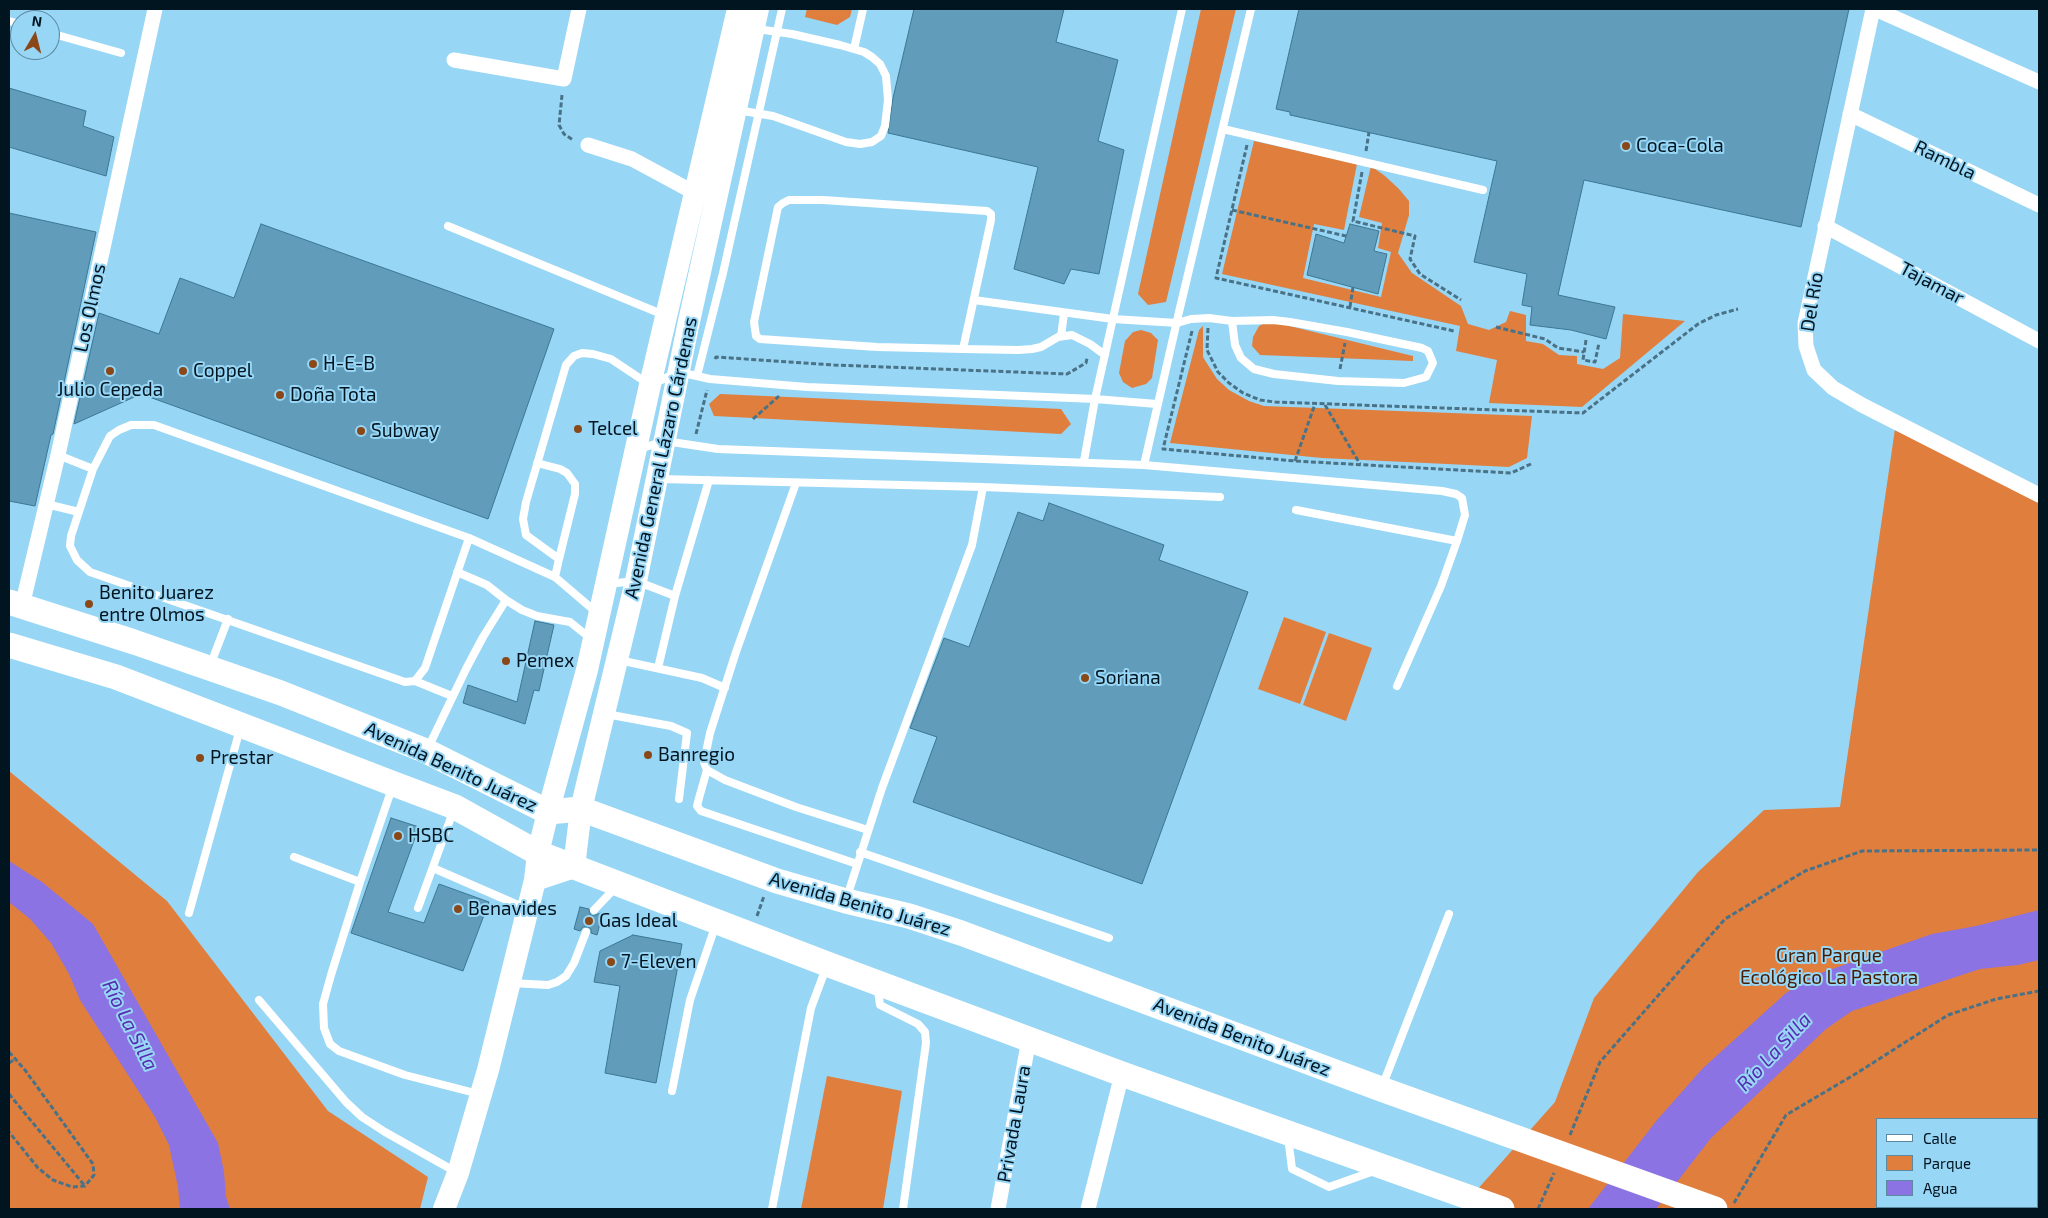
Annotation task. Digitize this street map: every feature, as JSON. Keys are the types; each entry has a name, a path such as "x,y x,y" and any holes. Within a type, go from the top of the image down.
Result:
{"main road":[{"name":"Avenida Benito Juárez","path":"13,606 210,668 290,697 426,751 548,812 581,809 776,881 846,901 909,916 978,939 1381,1089 1715,1209"},
{"name":"Avenida Benito Juárez","path":"9,645 116,678 455,807 538,853 827,964 1122,1074 1502,1209"}],"street":[{"name":"Los Olmos","path":"13,606 46,504 58,455 155,9"},
{"path":"454,60 564,79 579,9"},
{"name":"Avenida General Lázaro Cárdenas","path":"444,1209 458,1173 481,1095 510,983 535,880 538,853 548,812 600,615 635,450 738,9"},
{"path":"1874,9 2039,82"},
{"name":"Del Río","path":"1874,9 1825,226 1806,323 1806,346 1814,370 1833,388 1862,405 2039,495"},
{"name":"Avenida General Lázaro Cárdenas","path":"574,866 581,809 636,581 666,441 688,374 688,326 756,19"},
{"name":"Rambla","path":"1850,114 2039,205"},
{"path":"588,145 632,159 695,193"},
{"name":"Tajamar","path":"1825,226 2039,341"},
{"path":"682,248 686,235 691,241 688,326"},
{"path":"535,880 574,866"},
{"name":"Privada Laura","path":"998,1209 1029,1038"},
{"path":"1088,1209 1122,1074"}],"lane":[{"path":"688,374 723,273 782,9"},
{"path":"854,49 863,9"},
{"path":"1084,461 1095,399 1182,9"},
{"path":"1144,465 1251,9"},
{"path":"735,110 773,116 846,142 872,142 881,136 885,126 888,100 886,76 880,64 872,57 854,49 777,32 756,19"},
{"path":"60,36 121,54"},
{"path":"1223,129 1483,190"},
{"path":"963,349 991,220 990,214 987,211 823,200 790,200 778,207 754,322 756,336 769,341 963,349 1032,349 1064,336 1078,337 1105,355"},
{"path":"448,226 666,316"},
{"path":"974,300 1064,314 1113,319 1177,323 1200,318 1232,321 1273,320 1290,322 1400,343 1428,351 1433,363 1426,377 1404,383 1338,381 1274,374 1254,368 1241,358 1235,346 1232,321"},
{"path":"1064,314 1064,336"},
{"path":"559,559 530,540 523,528 526,502 566,365 574,356 587,354 611,359 650,385 688,374 710,379 807,387 1095,399 1157,404"},
{"path":"452,696 415,681 405,682 90,572 77,560 70,546 71,536 93,468 110,436 130,425 154,425 469,538 555,577 600,615"},
{"path":"635,450 666,441 745,450 1084,461 1442,491 1456,494 1462,498 1465,506 1465,515 1441,586 1397,686"},
{"path":"58,455 93,468"},
{"path":"537,463 560,469 572,478 575,484 575,494 555,577"},
{"path":"658,478 796,483 983,486 1220,497"},
{"path":"658,668 675,596 709,480"},
{"path":"796,483 724,688 704,752 704,762 707,770 697,806 701,811 857,864"},
{"path":"846,901 860,852 972,546 983,486"},
{"path":"46,504 79,512"},
{"path":"1296,510 1457,541"},
{"path":"415,681 425,668 469,538"},
{"path":"457,572 487,585 522,610 537,616 570,622 593,641"},
{"path":"606,584 636,581 675,596"},
{"path":"426,751 483,637 506,600"},
{"path":"210,668 228,619"},
{"path":"617,659 702,678 724,688"},
{"path":"604,714 671,726 687,733 679,799"},
{"path":"189,913 241,725"},
{"path":"707,770 725,780 796,807 868,830"},
{"path":"394,784 330,975 323,1004 324,1028 330,1044 339,1051 376,1065 481,1095"},
{"path":"418,908 455,807"},
{"path":"860,852 1109,938"},
{"path":"294,857 360,882"},
{"path":"432,868 528,909"},
{"path":"594,910 619,884"},
{"path":"1381,1089 1449,914"},
{"path":"672,1092 690,1000 717,922"},
{"path":"510,983 548,985 566,976 574,963 586,932"},
{"path":"772,1209 811,1008 827,964"},
{"path":"887,986 878,992 880,1005 918,1024 925,1032 926,1043 903,1209"},
{"path":"259,1000 346,1102 362,1117 393,1137 458,1173"},
{"path":"1288,1133 1292,1169 1329,1187 1386,1168"}],"path":[{"path":"564,79 559,113 560,125 564,134 588,145"},
{"path":"1369,132 1353,221 1415,236 1410,259 1420,274 1461,300"},
{"path":"1247,143 1216,278 1454,330"},
{"path":"1232,210 1346,236"},
{"path":"1350,307 1353,287"},
{"path":"1209,322 1206,338 1207,350 1218,372 1243,393 1260,400 1315,404 1583,413 1698,324 1716,315 1738,309"},
{"path":"1496,326 1545,340 1558,348 1584,352"},
{"path":"1192,329 1163,449 1295,461 1511,473 1531,464"},
{"path":"693,445 716,358 834,365 1067,374 1086,363 1087,354 1078,342 1064,336"},
{"path":"1338,381 1346,337"},
{"path":"1586,340 1583,360 1595,362 1599,343"},
{"path":"753,419 780,396"},
{"path":"1295,461 1315,404"},
{"path":"1324,404 1360,464"},
{"path":"1568,1141 1600,1062 1725,919 1805,871 1862,851 2039,850"},
{"path":"1730,1209 1786,1115 1857,1073 1948,1014 1996,999 2039,991"},
{"path":"9,1052 25,1070 93,1164 94,1175 85,1186 72,1187 54,1180 38,1168 9,1132"},
{"path":"9,1063 15,1059"},
{"path":"9,1094 85,1186"},
{"path":"1538,1209 1556,1166"}],"green space":[{"path":"807,9 852,9 850,17 837,25 805,17"},
{"path":"1201,9 1236,9 1166,302 1148,305 1138,294"},
{"path":"1254,141 1357,164 1344,230 1314,224 1303,278 1381,297 1391,252 1378,248 1382,223 1359,217 1371,166 1385,176 1409,201 1409,215 1398,253 1412,273 1461,306 1468,324 1489,330 1506,322 1510,311 1526,315 1526,341 1543,344 1559,355 1577,356 1577,364 1603,369 1620,358 1623,314 1685,321 1582,407 1489,403 1497,360 1456,351 1460,326 1222,274"},
{"path":"1269,321 1413,356 1413,361 1260,355 1252,346 1253,337 1259,326"},
{"path":"1203,326 1203,357 1217,379 1229,390 1249,401 1264,406 1532,416 1527,458 1509,467 1322,458 1170,443 1199,330"},
{"path":"1141,330 1151,333 1158,340 1152,378 1146,384 1132,388 1123,382 1119,373 1125,341 1133,332"},
{"path":"720,394 1061,409 1071,424 1061,434 714,416 709,404"},
{"name":"Gran Parque Ecológico La Pastora","path":"1896,422 2039,495 2039,1209 1460,1209 1555,1102 1594,998 1698,872 1764,810 1840,807"},
{"path":"1284,617 1326,632 1300,704 1258,689"},
{"path":"1329,633 1372,648 1346,721 1303,705"},
{"path":"9,771 167,901 328,1111 428,1177 420,1209 9,1209"},
{"path":"827,1076 902,1091 883,1209 801,1209"}],"water":[{"name":"Río La Silla","path":"9,861 42,882 93,924 218,1143 224,1172 226,1197 230,1209 180,1209 178,1187 169,1145 155,1117 80,1000 69,974 51,943 30,919 9,902"},
{"name":"Río La Silla","path":"2039,910 2039,960 2018,965 1980,969 1852,1011 1826,1029 1711,1138 1656,1209 1588,1209 1657,1120 1703,1068 1786,993 1815,975 1932,934 1976,926"}],"building":[{"path":"914,9 1064,9 1056,42 1118,60 1098,141 1124,150 1099,274 1071,269 1064,284 1014,269 1038,167 888,133 893,98"},
{"name":"Coca-Cola","path":"1299,9 1849,9 1801,227 1584,180 1558,295 1615,307 1606,339 1571,330 1530,325 1532,307 1522,305 1527,274 1474,262 1497,161 1290,115 1290,112 1276,109"},
{"path":"9,88 86,111 83,126 114,137 106,176 9,147"},
{"path":"9,213 96,232 53,434 51,435 35,506 9,501"},
{"name":"H-E-B","path":"261,224 554,329 488,519 141,394 74,424 99,313 159,334 180,278 234,298"},
{"path":"1350,224 1379,231 1374,251 1387,254 1378,294 1307,275 1316,234 1344,243"},
{"path":"1049,503 1164,545 1159,560 1248,592 1142,884 913,802 937,737 910,728 944,638 969,647 1018,512 1043,521"},
{"path":"535,621 554,625 539,691 534,690 525,724 463,703 468,685 517,702"},
{"path":"391,818 419,827 388,912 424,923 439,884 489,902 463,971 351,933"},
{"name":"Gas Ideal","path":"580,907 589,909 590,914 593,916 603,912 597,935 591,933 591,929 588,927 583,927 580,931 574,929"},
{"path":"633,935 682,944 656,1083 605,1073 620,986 594,982 600,951"}],"place":[{"name":"Coca-Cola","path":"1626,146"},
{"name":"H-E-B","path":"313,364"},
{"name":"Julio Cepeda","path":"110,371"},
{"name":"Coppel","path":"183,371"},
{"name":"Doña Tota","path":"280,395"},
{"name":"Telcel","path":"578,429"},
{"name":"Subway","path":"361,431"},
{"name":"Benito Juarez entre Olmos","path":"89,604"},
{"name":"Pemex","path":"506,661"},
{"name":"Soriana","path":"1085,678"},
{"name":"Banregio","path":"648,755"},
{"name":"Prestar","path":"200,758"},
{"name":"HSBC","path":"398,836"},
{"name":"Benavides","path":"458,909"},
{"name":"Gas Ideal","path":"589,921"},
{"name":"7-Eleven","path":"611,962"}]}
